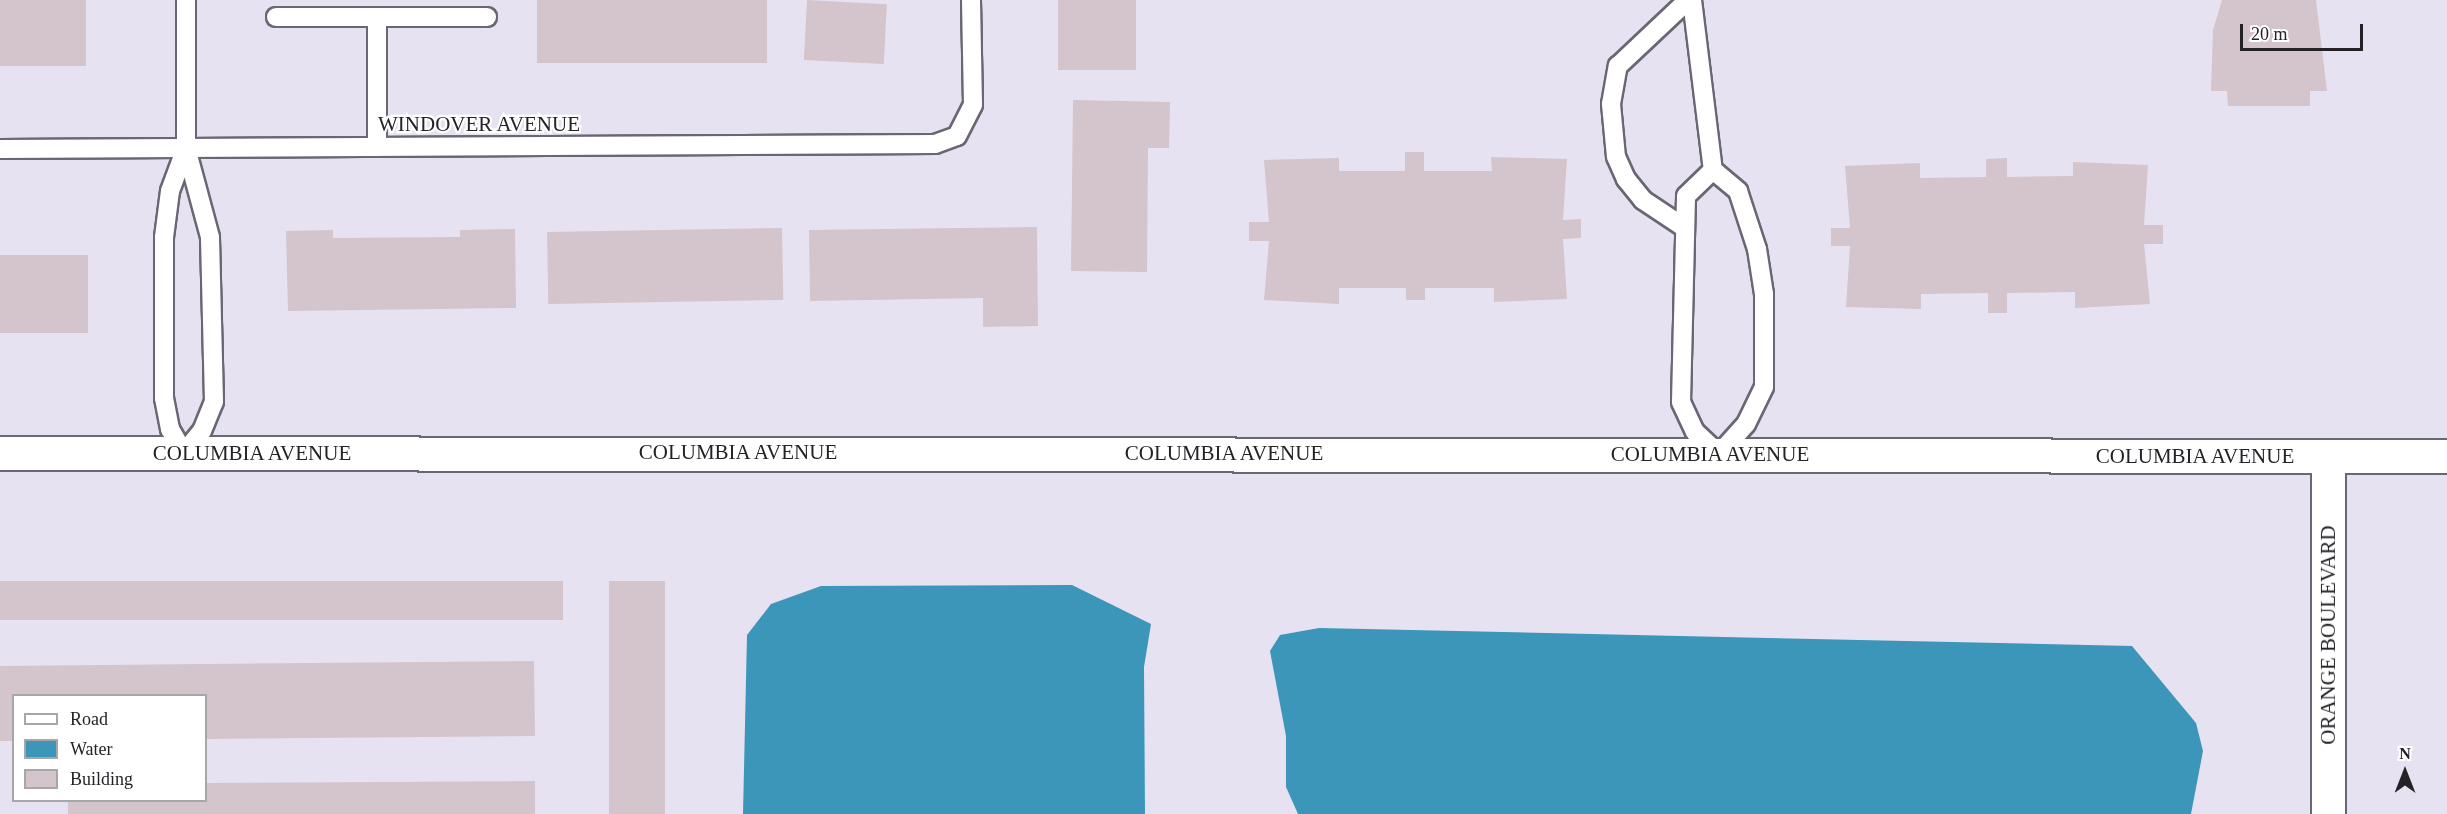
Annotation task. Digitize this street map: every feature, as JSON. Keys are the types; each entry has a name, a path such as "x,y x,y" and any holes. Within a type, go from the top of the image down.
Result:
{"street":[{"name":"COLUMBIA AVENUE","path":"0,453 2447,456"},
{"name":"ORANGE BOULEVARD","path":"2328,456 2328,814"}],"lane":[{"path":"186,0 186,148 210,237 214,402 202,431 184,453 170,429 164,398 164,237 170,191 186,148"},
{"name":"WINDOVER AVENUE","path":"0,149 919,146 957,136 973,105 971,0"},
{"path":"1690,0 1713,170 1738,191 1757,249 1764,294 1764,387 1746,424 1719,454 1695,432 1681,402 1682,226 1686,196 1713,170"},
{"path":"1682,226 1643,200 1626,179 1616,157 1611,104 1618,66 1690,0"},
{"path":"276,17 487,17"},
{"path":"377,17 377,147"}],"water":[{"path":"1072,585 1151,624 1144,667 1145,814 743,814 747,635 771,604 821,586"},
{"path":"1319,628 2132,646 2196,723 2203,751 2191,814 1298,814 1286,787 1286,736 1270,651 1280,635"}],"building":[{"path":"0,0 86,0 86,66 0,66"},
{"path":"537,0 767,0 767,63 537,63"},
{"path":"807,0 887,4 884,64 804,60"},
{"path":"1058,0 1136,0 1136,70 1058,70"},
{"path":"2222,0 2316,0 2327,91 2310,91 2310,106 2228,106 2227,91 2211,91 2213,30"},
{"path":"1073,100 1170,102 1169,148 1148,148 1147,272 1071,271"},
{"path":"1405,152 1424,152 1424,171 1492,171 1491,157 1567,159 1563,220 1581,219 1581,238 1563,239 1567,299 1494,302 1494,288 1425,288 1425,300 1406,300 1406,288 1339,288 1339,304 1264,300 1269,241 1249,241 1249,222 1269,222 1264,160 1339,158 1339,171 1405,171"},
{"path":"2007,158 2007,177 2073,176 2073,162 2148,165 2144,225 2163,225 2163,244 2144,244 2150,304 2075,308 2075,292 2007,293 2007,313 1988,313 1988,293 1921,294 1921,309 1846,307 1850,246 1831,246 1831,228 1850,228 1845,166 1920,163 1920,178 1986,177 1986,159"},
{"path":"1037,227 1038,326 983,327 983,298 810,301 809,230"},
{"path":"782,228 783,300 548,304 547,232"},
{"path":"515,229 516,308 288,311 286,231 333,230 333,238 460,237 460,230"},
{"path":"0,255 88,255 88,333 0,333"},
{"path":"0,581 563,581 563,620 0,620"},
{"path":"609,581 665,581 665,814 609,814"},
{"path":"534,661 535,736 207,739 207,694 12,694 12,741 0,741 0,666"},
{"path":"535,781 535,814 68,814 68,802 207,802 207,783"}]}
